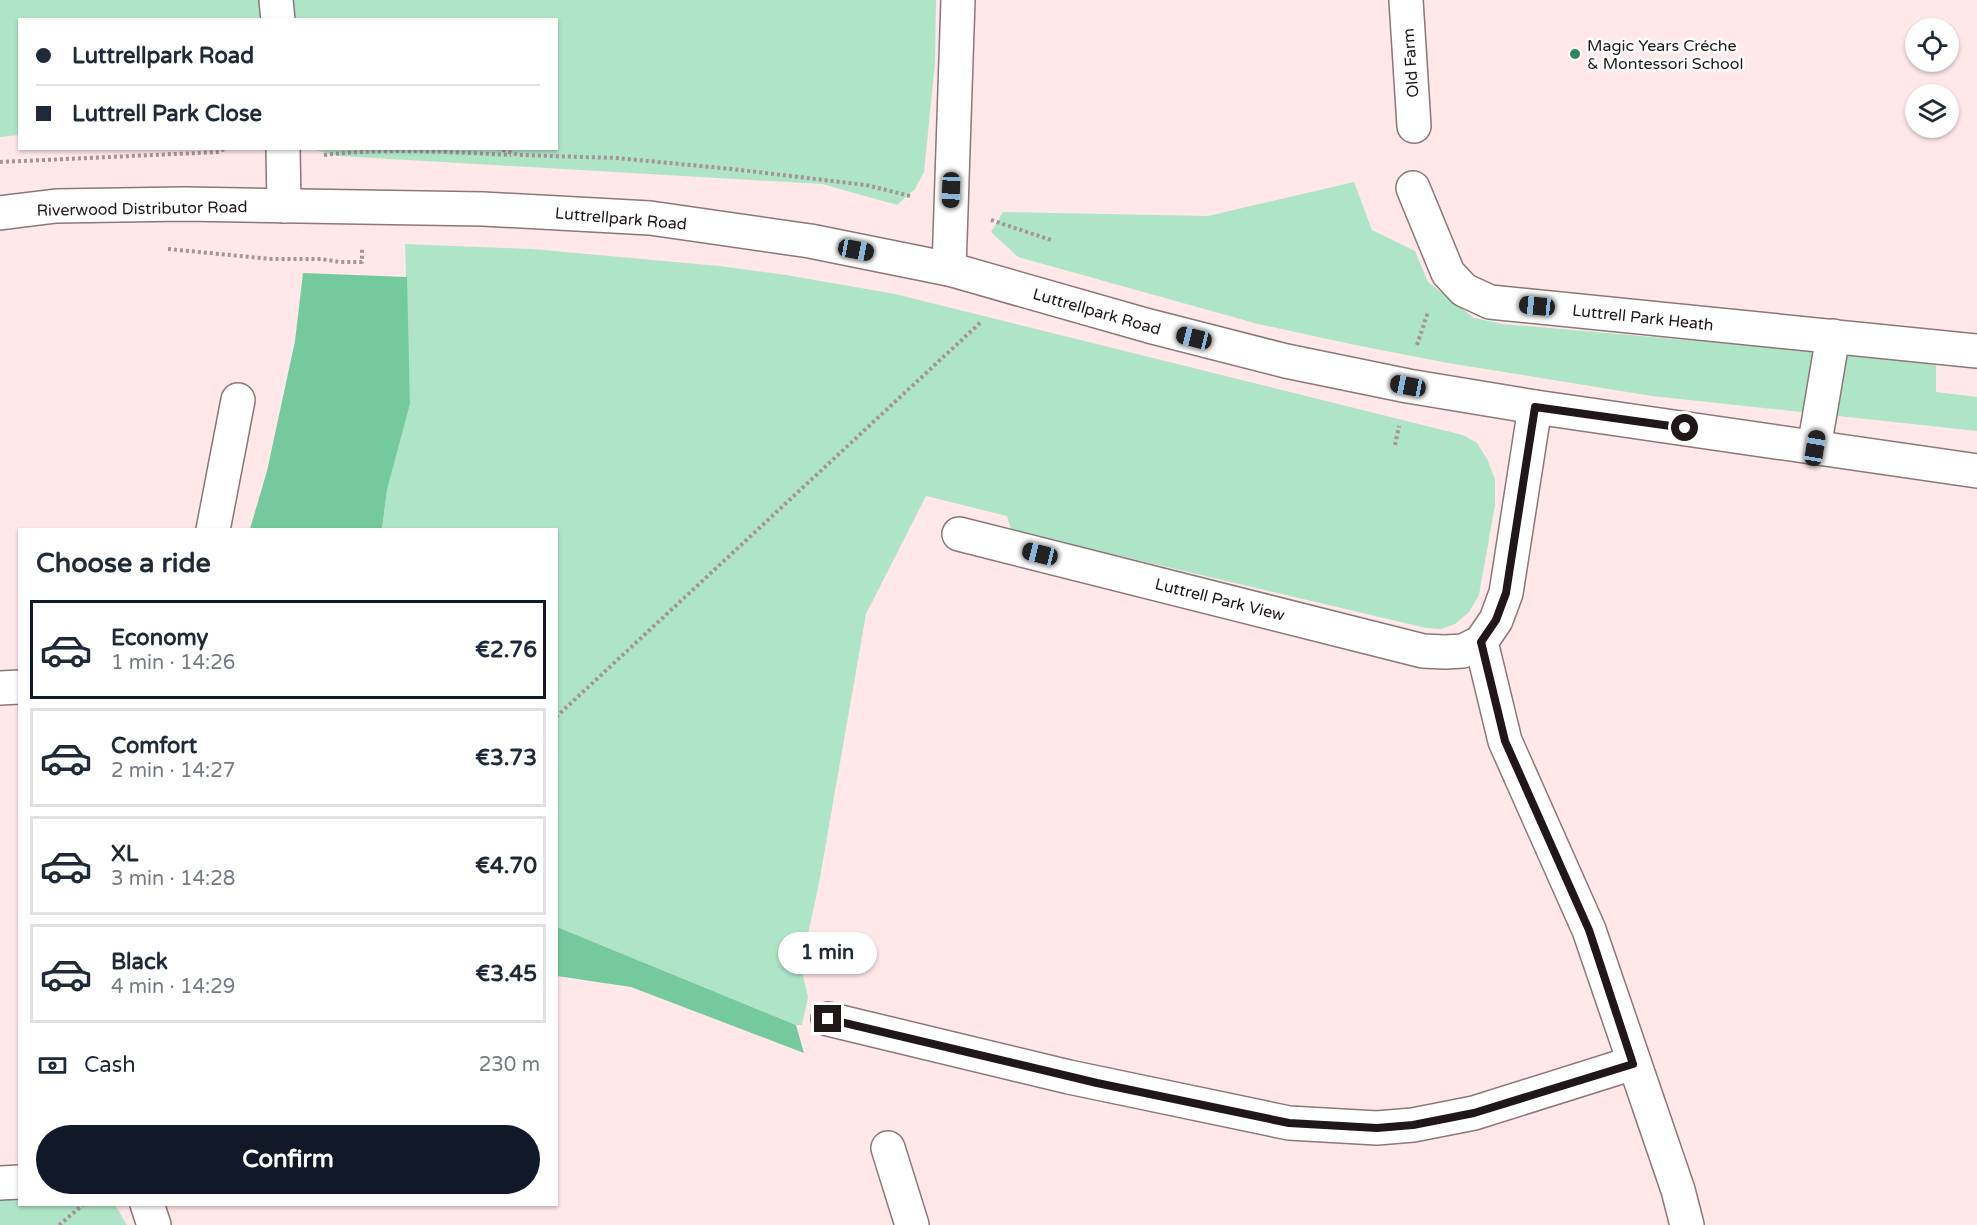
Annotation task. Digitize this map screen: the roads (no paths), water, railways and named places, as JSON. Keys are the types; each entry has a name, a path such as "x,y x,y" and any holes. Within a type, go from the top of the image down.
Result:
{"street":[{"path":"276,0 278,18"},
{"path":"949,269 958,0"},
{"name":"Old Farm","path":"1406,0 1414,126"},
{"path":"283,150 284,206"},
{"name":"Luttrell Park Heath","path":"1413,188 1449,273 1464,291 1490,302 1977,351"},
{"name":"Riverwood Distributor Road","path":"0,213 56,206 184,204 284,206"},
{"name":"Luttrellpark Road","path":"284,206 483,209 650,218 810,241 949,269 1149,326 1286,361 1408,386 1535,407 1977,471"},
{"path":"1815,448 1833,336"},
{"path":"213,528 238,400"},
{"path":"1535,407 1506,593 1496,620 1481,642 1505,741 1589,930 1688,1225"},
{"name":"Luttrell Park View","path":"959,534 1423,651 1463,651 1481,642"},
{"path":"0,688 18,687"},
{"path":"828,1019 1097,1083 1289,1123 1313,1125 1377,1128 1413,1125 1474,1113 1633,1064"},
{"path":"888,1148 912,1225"},
{"path":"0,1183 18,1182"},
{"path":"148,1206 154,1225"}],"place":[{"name":"Magic Years Créche & Montessori School","path":"1575,54"}]}
